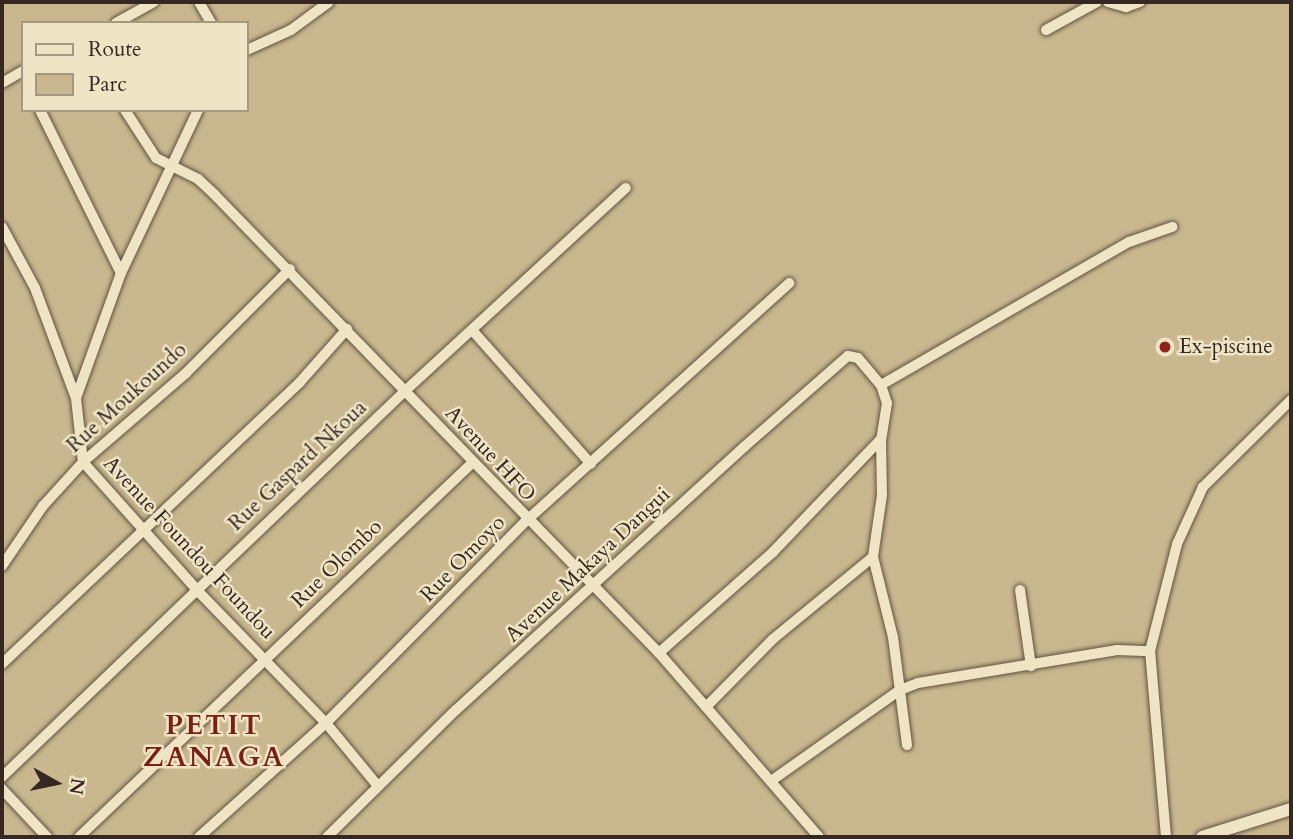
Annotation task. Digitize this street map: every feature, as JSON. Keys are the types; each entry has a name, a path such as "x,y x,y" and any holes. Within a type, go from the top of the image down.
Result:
{"street":[{"path":"120,21 154,2"},
{"path":"199,2 210,21"},
{"path":"248,50 291,30 329,2"},
{"path":"1046,30 1097,2"},
{"path":"1108,2 1126,7 1140,2"},
{"path":"2,83 21,72"},
{"path":"41,112 121,273"},
{"name":"Avenue HFO","path":"126,112 156,158 198,179 290,269 471,464 659,653 819,837"},
{"path":"76,398 121,273 197,112"},
{"name":"Rue Gaspard Nkoua","path":"2,777 405,391 626,188"},
{"name":"Avenue Foundou Foundou","path":"2,227 35,288 76,398 83,462 140,530 326,723 378,786"},
{"path":"907,745 884,588 873,557 882,495 881,439 888,414 881,385 1129,242 1172,227"},
{"name":"Rue Moukoundo","path":"2,566 43,506 83,462 186,373 290,269"},
{"name":"Rue Omoyo","path":"199,837 326,723 526,521 789,283"},
{"path":"2,664 140,530 300,383 348,329"},
{"path":"472,330 591,464"},
{"name":"Avenue Makaya Dangui","path":"327,837 592,587 848,356 858,358 881,385"},
{"path":"1166,837 1150,651 1177,544 1193,503 1212,477 1291,400"},
{"path":"659,653 773,552 881,439"},
{"name":"Rue Olombo","path":"79,837 471,464"},
{"path":"707,706 773,639 873,557"},
{"path":"1020,590 1031,666"},
{"path":"771,781 900,690 931,679 1031,666 1117,650 1150,651"},
{"path":"2,789 47,837"},
{"path":"1202,837 1291,809"}],"green space":[{"path":"2,2 1291,2 1291,837 2,837"}],"place":[{"name":"Ex-piscine","path":"1165,347"}],"district":[{"name":"PETIT ZANAGA","path":"214,741"}]}
